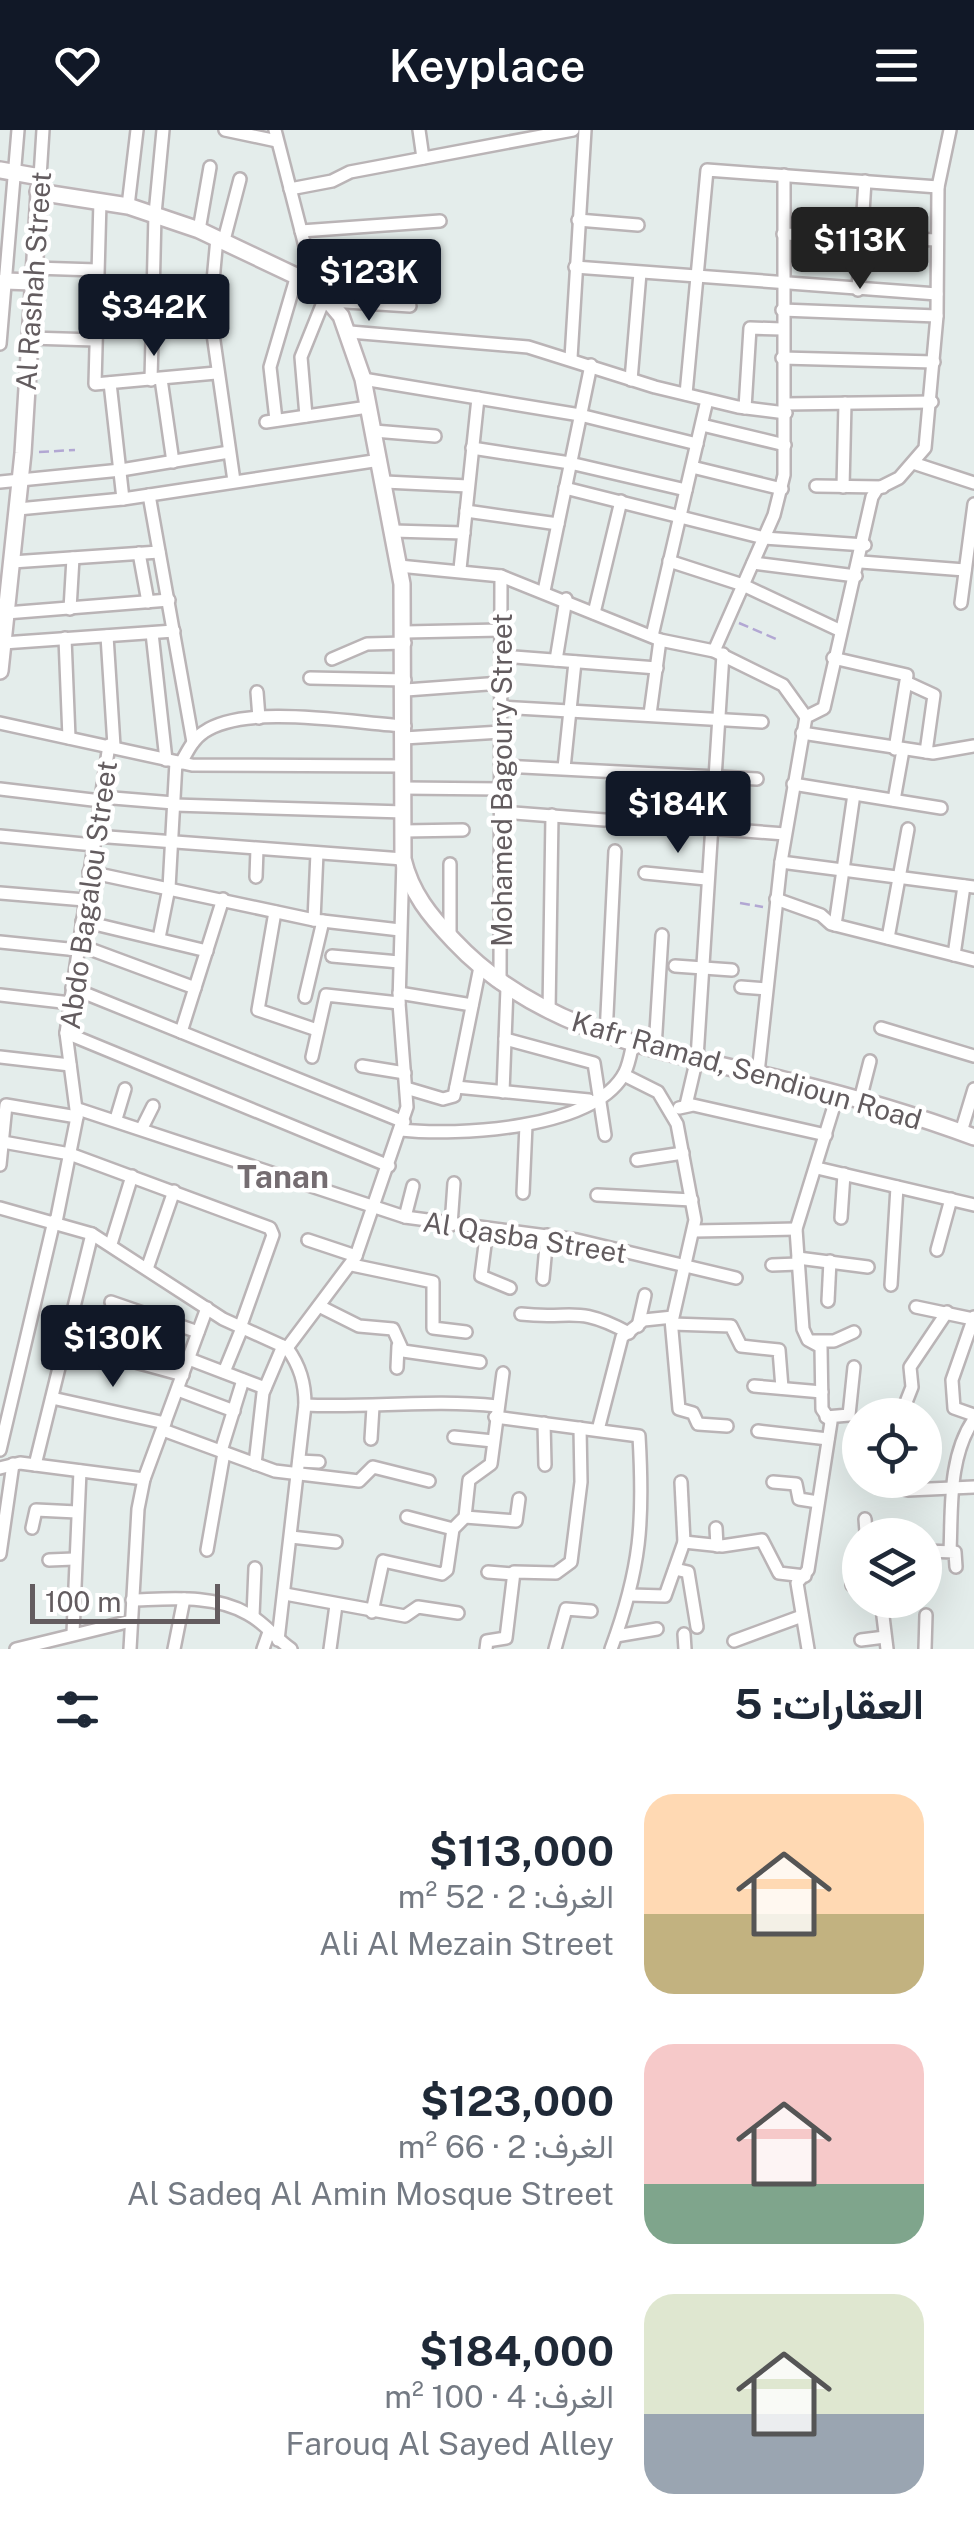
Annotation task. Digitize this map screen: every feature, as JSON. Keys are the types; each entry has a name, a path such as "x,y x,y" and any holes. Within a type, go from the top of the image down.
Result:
{"street":[{"name":"Al Rashah Street","path":"0,344 7,171 18,130"},
{"name":"Al Rashah Street","path":"0,671 6,613 4,591 12,562 18,509 43,130"},
{"path":"128,206 137,130"},
{"path":"164,130 155,214 156,379 173,462"},
{"path":"225,130 276,136 300,231 324,294 300,357 306,416"},
{"path":"419,130 423,158"},
{"path":"290,189 423,158 573,130"},
{"path":"571,358 585,130"},
{"path":"758,1073 781,862 806,717 824,708 839,630 865,545 872,497 925,448 937,316 938,187 950,130"},
{"path":"199,230 210,167"},
{"path":"686,394 705,172 712,169 938,187"},
{"path":"7,171 39,184 128,206 199,230 297,275 324,294 410,306"},
{"path":"686,1105 697,1058 718,719 718,653 728,618 782,489 786,446 782,358 784,175"},
{"path":"234,480 216,374 209,297 220,239 240,179"},
{"path":"858,290 864,181"},
{"path":"100,201 95,384 216,374"},
{"path":"578,220 638,225"},
{"path":"300,231 440,221"},
{"path":"783,234 937,240"},
{"path":"575,267 782,286 938,294"},
{"path":"5,280 97,270"},
{"path":"631,380 640,273"},
{"path":"297,275 270,366 271,421 368,407"},
{"name":"Kafr Ramad, Sendioun Road","path":"324,294 350,332 363,379 399,566 405,638 404,859 417,897 480,966 504,986 549,1012 606,1035 838,1093 968,1135"},
{"path":"782,310 937,316"},
{"path":"734,433 741,408 750,328 782,328"},
{"path":"350,332 485,341 571,358 631,380 741,408 932,402"},
{"path":"30,338 94,340"},
{"path":"782,358 934,362"},
{"path":"544,591 591,365"},
{"path":"363,379 580,415 697,444"},
{"path":"110,383 124,499"},
{"path":"460,569 478,398"},
{"path":"650,714 656,638 707,400"},
{"path":"843,486 846,403"},
{"path":"702,425 786,446"},
{"path":"374,430 435,436"},
{"path":"472,448 570,463 686,490"},
{"path":"0,482 120,470 230,452"},
{"path":"18,509 124,499 380,460"},
{"path":"913,462 974,483"},
{"path":"692,467 782,489"},
{"path":"385,482 468,486"},
{"path":"816,486 883,487"},
{"path":"565,488 764,538 865,545"},
{"path":"149,494 193,742"},
{"path":"594,613 620,502"},
{"path":"961,603 974,504"},
{"path":"466,510 558,524"},
{"path":"393,531 464,534"},
{"path":"12,562 160,552"},
{"path":"140,553 148,602"},
{"path":"70,608 74,558"},
{"path":"670,561 744,585 839,630"},
{"path":"754,562 856,576"},
{"path":"860,562 965,570"},
{"path":"399,566 501,576 656,638 718,653 783,685 806,717"},
{"name":"Mohamed Bagoury Street","path":"501,576 503,1092"},
{"path":"6,613 168,600"},
{"path":"556,660 566,600"},
{"path":"332,659 367,644 501,630"},
{"path":"3,642 174,632"},
{"path":"152,633 174,762 169,888 159,938"},
{"name":"Abdo Bagalou Street","path":"0,1450 78,1113 66,1032 112,746 107,636"},
{"path":"65,638 69,738"},
{"path":"501,656 656,668"},
{"path":"832,658 902,672 908,680 934,694 926,752"},
{"path":"564,768 574,662"},
{"path":"310,678 405,685 501,683"},
{"path":"894,800 908,680"},
{"path":"256,692 259,718"},
{"path":"501,707 762,722"},
{"path":"174,762 219,723 259,718 404,732 501,732"},
{"path":"0,723 174,762 403,766"},
{"path":"802,733 899,750 926,752 974,746"},
{"path":"501,766 756,780"},
{"path":"793,784 940,808"},
{"path":"403,788 501,789"},
{"path":"0,790 174,804 404,812"},
{"path":"835,925 854,794"},
{"path":"502,812 785,834"},
{"path":"549,1012 552,815"},
{"path":"888,938 908,829"},
{"path":"404,831 463,830"},
{"path":"0,836 404,859 398,962 406,1088 402,1126 354,1261 285,1347 264,1388 254,1464"},
{"path":"256,877 257,849"},
{"path":"606,1035 615,851"},
{"path":"305,997 318,921 316,853"},
{"path":"781,862 969,887 954,955"},
{"path":"450,864 450,937"},
{"path":"89,872 318,921 400,930"},
{"path":"646,874 706,879"},
{"path":"0,892 85,900"},
{"path":"182,1032 223,899"},
{"path":"776,904 822,914 835,925 974,960"},
{"path":"275,912 258,1006 261,1014 317,1030"},
{"path":"82,922 207,950"},
{"path":"655,1048 662,936"},
{"path":"0,942 79,948 195,988"},
{"path":"332,956 398,962"},
{"path":"406,1088 447,1099 456,1088 480,966"},
{"path":"675,966 732,970"},
{"path":"741,987 766,989"},
{"path":"72,988 402,1126 478,1133 526,1124 595,1099 624,1075 633,1042"},
{"path":"0,995 71,1003"},
{"path":"312,1056 326,995 472,1006"},
{"path":"881,1028 974,1056"},
{"path":"66,1032 388,1166"},
{"path":"505,1039 594,1063 595,1099 604,1135"},
{"path":"0,1057 70,1065"},
{"path":"860,1100 870,1061"},
{"path":"362,1066 405,1073"},
{"path":"624,1075 649,1084 672,1113 692,1200 694,1232 672,1321 679,1409 693,1413 698,1424 727,1426"},
{"path":"116,1118 125,1088"},
{"path":"456,1088 595,1099"},
{"path":"968,1135 974,1089"},
{"path":"808,1649 798,1582 806,1576 831,1422 826,1416 822,1392 821,1348 808,1340 802,1329 796,1229 838,1093"},
{"name":"Al Qasba Street","path":"3,1142 6,1105 116,1118 406,1217 548,1235 736,1278"},
{"path":"672,1113 686,1105 826,1135"},
{"path":"142,1128 152,1106"},
{"path":"522,1193 526,1124"},
{"path":"0,1165 3,1142 70,1154 270,1228 273,1234 224,1372"},
{"path":"637,1160 682,1153"},
{"path":"817,1168 974,1205"},
{"path":"840,1218 844,1174"},
{"path":"111,1244 132,1176"},
{"path":"451,1225 454,1184"},
{"path":"406,1217 413,1186"},
{"path":"891,1286 897,1187"},
{"path":"148,1266 174,1192"},
{"path":"598,1194 692,1200"},
{"path":"937,1250 951,1200"},
{"path":"0,1208 92,1234 241,1328 285,1347 305,1387 305,1404 285,1594 273,1636 262,1649"},
{"path":"486,1229 480,1273 484,1280 510,1288"},
{"path":"694,1232 796,1229"},
{"path":"36,1465 92,1234"},
{"path":"543,1279 548,1235"},
{"path":"308,1240 354,1261 433,1282 430,1323 466,1332"},
{"path":"828,1301 830,1261"},
{"path":"772,1264 830,1261 868,1267"},
{"path":"633,1330 645,1296"},
{"path":"110,1302 198,1332"},
{"path":"319,1306 359,1326 393,1328 398,1346 396,1368"},
{"path":"916,1307 974,1318 951,1392 954,1408 974,1417 960,1450 953,1486 950,1552"},
{"path":"130,1649 144,1479 207,1308"},
{"path":"522,1314 552,1317 578,1312 633,1330"},
{"path":"908,1398 912,1388 910,1366 947,1312"},
{"path":"598,1430 619,1344 644,1320 731,1326 741,1346 779,1350 782,1388"},
{"path":"808,1340 834,1341 854,1332"},
{"path":"66,1342 184,1375"},
{"path":"398,1346 408,1353 480,1362"},
{"path":"189,1359 264,1388"},
{"path":"826,1416 849,1415 854,1368"},
{"path":"372,1612 383,1561 442,1574 452,1530 465,1517 469,1480 490,1469 503,1374"},
{"path":"207,1550 222,1452 243,1380"},
{"path":"754,1386 822,1392"},
{"path":"178,1390 234,1411"},
{"path":"52,1398 164,1426 254,1464 298,1476 358,1480 373,1467 429,1481"},
{"path":"305,1404 373,1408 438,1400 544,1423 639,1436 644,1515 630,1595 611,1649"},
{"path":"371,1439 373,1408"},
{"path":"544,1423 545,1464"},
{"path":"486,1649 487,1641 506,1638 516,1570 556,1574 571,1562 581,1482 580,1428"},
{"path":"758,1431 828,1438"},
{"path":"454,1436 493,1441"},
{"path":"960,1450 974,1453"},
{"path":"299,1460 318,1462"},
{"path":"0,1554 6,1466 36,1465 144,1479"},
{"path":"73,1633 80,1471"},
{"path":"630,1595 665,1596 684,1542 681,1482"},
{"path":"774,1482 796,1484 799,1499 818,1502"},
{"path":"942,1487 974,1487"},
{"path":"465,1517 516,1522 519,1499"},
{"path":"32,1528 36,1510 77,1512"},
{"path":"407,1517 452,1530"},
{"path":"716,1528 718,1546"},
{"path":"291,1537 336,1542"},
{"path":"684,1542 718,1546 762,1540 779,1573 806,1576"},
{"path":"942,1552 956,1554 956,1567"},
{"path":"49,1560 74,1560"},
{"path":"253,1616 256,1568"},
{"path":"675,1568 688,1570 697,1628"},
{"path":"488,1572 513,1574"},
{"path":"285,1594 405,1616 418,1607 458,1613"},
{"path":"132,1600 184,1600 228,1606 253,1616 291,1649"},
{"path":"174,1649 184,1600"},
{"path":"330,1649 336,1605"},
{"path":"554,1649 566,1610 591,1611"},
{"path":"734,1641 802,1616"},
{"path":"861,1640 886,1643 883,1618"},
{"path":"925,1649 926,1618"},
{"path":"24,1648 73,1633 131,1622"},
{"path":"616,1636 656,1629"},
{"path":"684,1634 686,1649"}],"path":[{"path":"22,453 75,450"},
{"path":"728,618 776,639"},
{"path":"740,903 776,904"}],"district":[{"name":"Tanan","path":"283,1176"}]}
